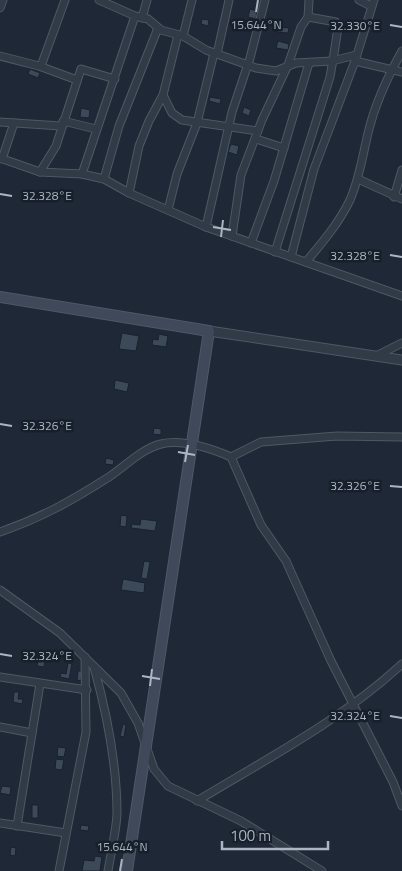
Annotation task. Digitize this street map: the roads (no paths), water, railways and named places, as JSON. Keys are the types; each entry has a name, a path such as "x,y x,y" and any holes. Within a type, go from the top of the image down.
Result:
{"main road":[{"path":"0,297 209,331 127,871"}],"street":[{"path":"0,8 3,0"},
{"path":"41,66 65,0"},
{"path":"82,174 96,129 147,0"},
{"path":"129,193 141,139 163,95 192,0"},
{"path":"168,210 177,174 197,123 229,0"},
{"path":"206,227 230,126 265,0"},
{"path":"232,236 241,190 239,182 257,135 288,65 301,27 308,17 309,0"},
{"path":"291,257 314,169 356,58 372,3 359,0"},
{"path":"104,1 158,28 181,36 215,54 248,65 276,71 282,70 288,65 356,58 402,72"},
{"path":"275,252 318,119 332,61 338,24 308,17"},
{"path":"104,179 119,126 158,28"},
{"path":"306,262 342,213 358,179 373,115 391,70 402,51"},
{"path":"0,56 41,66 77,80"},
{"path":"251,243 284,148 309,63"},
{"path":"40,172 54,151 77,80 83,69 115,79"},
{"path":"163,95 177,117 197,123 230,126 257,135 284,148"},
{"path":"0,122 62,124 96,129"},
{"path":"14,123 1,159 40,172 82,174 104,179 129,193 206,227 402,296"},
{"path":"394,196 402,170"},
{"path":"358,179 402,199"},
{"path":"209,331 402,360"},
{"path":"376,356 402,343"},
{"path":"231,457 261,442 337,436 402,437"},
{"path":"0,532 36,519 72,500 150,448 170,443 193,445 231,457 261,525 286,561 393,782 402,806"},
{"path":"0,590 60,633 126,700 154,769 164,782 176,791 241,822 322,871"},
{"path":"59,871 86,732 85,658"},
{"path":"197,801 298,743 354,704 402,664"},
{"path":"94,666 104,703 115,780 117,815 108,871"},
{"path":"0,678 86,690"},
{"path":"17,826 40,684"},
{"path":"0,728 32,733"},
{"path":"0,823 66,833"}]}
